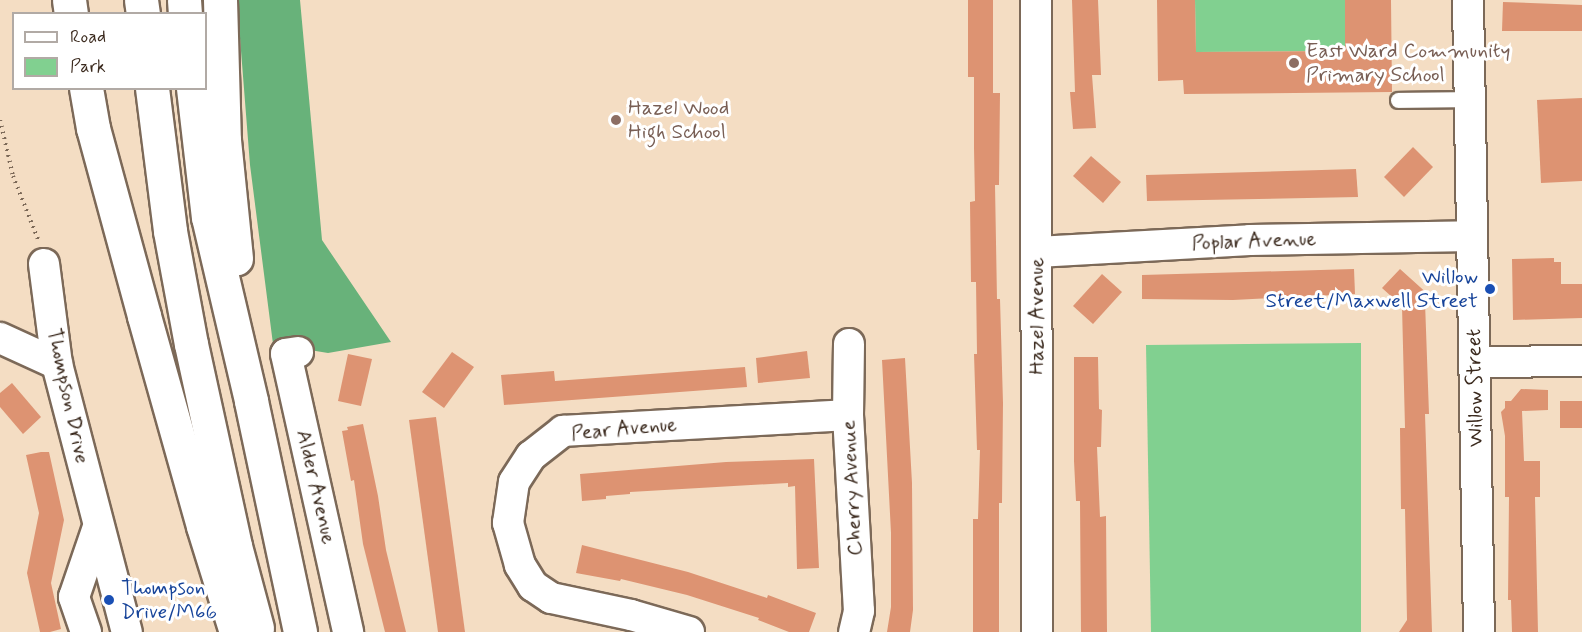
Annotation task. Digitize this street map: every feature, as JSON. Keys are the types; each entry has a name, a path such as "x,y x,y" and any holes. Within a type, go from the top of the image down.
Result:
{"highway":[{"path":"220,0 224,140 251,401"},
{"path":"86,90 93,128 144,316 203,526 236,632"},
{"path":"152,90 170,231 191,344 235,546 258,632"},
{"path":"193,90 208,217 251,401 300,632"}],"street":[{"name":"Hazel Avenue","path":"1036,0 1037,632"},
{"name":"Willow Street","path":"1468,0 1479,632"},
{"name":"Poplar Avenue","path":"1037,252 1251,240 1472,236"},
{"name":"Thompson Drive","path":"44,264 57,364 127,632"},
{"path":"0,338 57,364"},
{"name":"Cherry Avenue","path":"849,344 848,415 859,611 854,632"},
{"name":"Alder Avenue","path":"298,352 286,354 348,632"},
{"path":"1474,362 1582,361"},
{"name":"Pear Avenue","path":"689,632 631,615 551,598 533,586 520,565 508,523 514,482 531,456 563,431 848,415"},
{"path":"86,632 74,597 99,527"}],"lane":[{"path":"1398,100 1470,99"}],"path":[{"path":"0,120 13,176 34,224 44,264"}],"green space":[{"path":"237,0 300,0 322,240 391,342 328,353 273,344 250,165"},
{"path":"1195,0 1345,0 1345,51 1196,52"},
{"path":"1361,343 1361,632 1151,632 1146,345"}],"building":[{"path":"968,0 993,0 993,93 1000,93 999,185 995,185 997,299 1000,299 1003,403 1002,503 999,503 999,632 973,632 973,519 978,519 980,450 977,450 974,354 977,354 976,282 971,282 970,202 975,201 974,77 968,77"},
{"path":"1072,0 1098,0 1101,75 1092,75 1096,128 1073,129 1070,92 1075,92"},
{"path":"1157,0 1195,0 1196,52 1345,51 1345,0 1391,0 1392,92 1184,94 1183,80 1158,81"},
{"path":"1503,2 1582,5 1582,31 1502,31"},
{"path":"1582,98 1582,181 1541,183 1537,100"},
{"path":"1413,147 1433,167 1404,197 1384,177"},
{"path":"1091,156 1121,182 1103,203 1073,176"},
{"path":"1356,169 1358,197 1147,201 1146,175"},
{"path":"1554,258 1554,262 1561,262 1561,284 1582,284 1582,318 1513,320 1512,259"},
{"path":"1354,269 1355,294 1233,300 1142,299 1142,275"},
{"path":"1400,269 1430,296 1425,302 1429,414 1425,414 1432,632 1399,632 1407,620 1405,509 1401,509 1400,428 1405,428 1402,306 1382,288"},
{"path":"1102,274 1122,292 1093,324 1073,306"},
{"path":"807,351 810,378 758,383 756,358"},
{"path":"452,352 474,367 444,408 422,392"},
{"path":"348,354 372,359 361,406 338,401"},
{"path":"1074,357 1098,357 1099,409 1102,410 1101,447 1097,447 1100,517 1106,516 1107,632 1081,632 1080,501 1076,501 1074,461"},
{"path":"905,358 912,483 913,610 910,632 887,632 891,607 891,533 882,360"},
{"path":"745,367 747,387 504,405 501,375 554,371 555,381"},
{"path":"12,383 41,417 23,434 0,407 0,393"},
{"path":"1521,389 1548,390 1548,410 1522,411 1524,461 1540,461 1540,497 1535,497 1538,632 1512,632 1511,600 1508,600 1509,497 1505,497 1505,436 1501,412 1505,408 1505,401 1511,401"},
{"path":"1560,401 1582,401 1582,428 1560,428"},
{"path":"436,417 465,632 438,632 409,420"},
{"path":"363,424 378,496 386,550 406,632 385,632 363,544 354,480 351,481 342,431 348,430 347,427"},
{"path":"49,452 64,520 51,583 61,629 50,632 40,632 27,573 39,513 26,455"},
{"path":"814,459 819,568 797,569 795,486 788,487 788,483 630,492 630,494 606,496 606,499 582,501 580,474 726,462"},
{"path":"582,545 688,572 767,598 768,595 816,613 809,632 789,632 758,620 759,618 687,595 621,579 620,581 576,573"}],"place":[{"name":"East Ward Community Primary School","path":"1294,63"},
{"name":"Hazel Wood High School","path":"616,120"},
{"name":"Willow Street/Maxwell Street","path":"1490,289"},
{"name":"Thompson Drive/M66","path":"109,600"}]}
